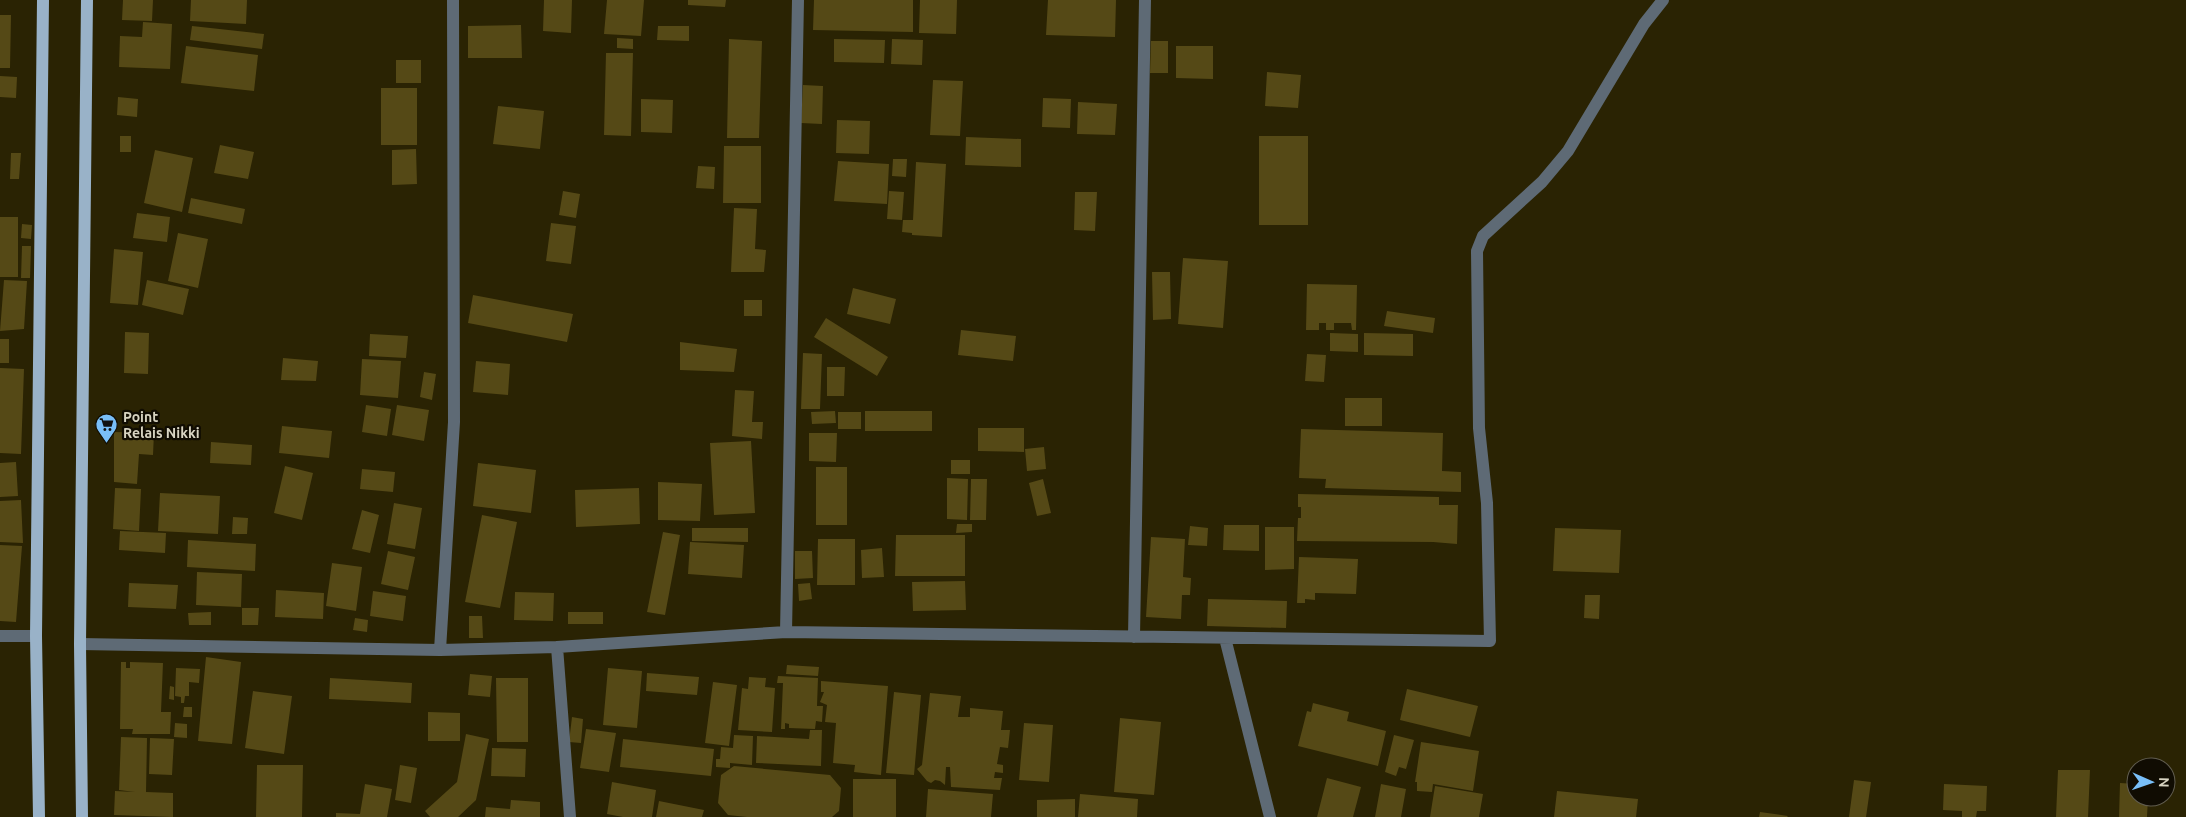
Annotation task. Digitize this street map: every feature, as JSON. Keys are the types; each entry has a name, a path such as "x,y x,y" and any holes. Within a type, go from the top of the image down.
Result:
{"main road":[{"path":"38,817 36,636 43,0"},
{"path":"82,817 80,644 87,0"}],"street":[{"path":"440,650 454,422 453,0"},
{"path":"786,632 798,0"},
{"path":"1134,636 1145,0"},
{"path":"80,644 440,650 557,647 786,632 1490,641 1487,503 1479,428 1477,251 1483,236 1542,182 1568,151 1644,24 1663,0"},
{"path":"0,636 36,636"},
{"path":"1225,638 1270,817"},
{"path":"557,647 570,817"}],"building":[{"path":"123,0 153,0 152,21 122,20"},
{"path":"191,0 247,0 246,24 190,21"},
{"path":"544,0 572,0 571,33 543,31"},
{"path":"607,0 644,0 641,36 604,34"},
{"path":"688,0 726,0 725,7 688,5"},
{"path":"814,0 913,0 913,32 813,30"},
{"path":"920,0 957,0 956,34 919,33"},
{"path":"1048,0 1116,0 1115,37 1046,35"},
{"path":"0,15 11,15 10,68 0,68"},
{"path":"143,22 172,24 170,69 119,67 120,36 142,37"},
{"path":"521,25 522,58 468,58 468,26"},
{"path":"192,26 264,34 262,49 190,40"},
{"path":"658,26 689,26 689,41 657,40"},
{"path":"617,38 633,39 633,49 617,48"},
{"path":"729,39 762,41 759,138 727,138"},
{"path":"834,39 885,40 884,63 834,62"},
{"path":"892,39 923,40 922,65 891,64"},
{"path":"1151,41 1168,41 1168,73 1150,73"},
{"path":"186,46 258,55 254,91 181,83"},
{"path":"1176,46 1213,46 1213,79 1176,78"},
{"path":"606,53 633,53 631,136 604,135"},
{"path":"396,60 421,60 421,83 396,83"},
{"path":"1267,72 1301,75 1298,108 1265,106"},
{"path":"0,76 17,77 16,98 0,97"},
{"path":"933,80 963,81 960,136 930,135"},
{"path":"803,85 823,86 822,124 801,123"},
{"path":"381,88 417,88 417,145 381,145"},
{"path":"118,97 138,99 137,117 117,115"},
{"path":"1043,98 1071,99 1070,128 1042,127"},
{"path":"641,99 673,100 672,133 641,132"},
{"path":"1078,102 1117,104 1115,135 1077,134"},
{"path":"498,106 544,111 540,149 493,144"},
{"path":"837,120 870,121 869,154 836,153"},
{"path":"120,136 131,136 131,152 120,152"},
{"path":"1259,136 1308,136 1308,225 1259,225"},
{"path":"966,137 1021,139 1021,167 965,165"},
{"path":"220,145 254,152 248,179 214,173"},
{"path":"724,146 761,146 761,203 723,203"},
{"path":"416,149 417,184 392,185 392,150"},
{"path":"155,150 193,158 182,212 144,203"},
{"path":"11,153 21,153 19,179 10,179"},
{"path":"893,159 907,159 906,177 892,176"},
{"path":"838,161 889,164 887,204 834,201"},
{"path":"916,162 946,164 942,237 912,235 912,233 902,232 903,220 913,220"},
{"path":"698,166 715,167 714,189 696,188"},
{"path":"563,191 580,194 576,218 559,215"},
{"path":"889,191 904,192 902,220 887,219"},
{"path":"1075,192 1097,192 1095,231 1074,230"},
{"path":"191,198 245,209 242,224 188,213"},
{"path":"734,208 757,209 755,249 766,250 764,272 731,272"},
{"path":"137,213 170,217 167,242 133,238"},
{"path":"0,217 18,217 18,277 0,277"},
{"path":"551,223 576,226 571,264 546,261"},
{"path":"22,224 32,225 31,239 21,238"},
{"path":"178,233 208,239 198,288 168,281"},
{"path":"22,246 31,246 30,278 21,278"},
{"path":"114,249 143,252 138,305 110,303"},
{"path":"1183,258 1228,261 1223,328 1178,324"},
{"path":"1152,272 1170,272 1171,319 1153,320"},
{"path":"4,280 27,281 24,329 0,331"},
{"path":"147,280 189,289 183,315 142,305"},
{"path":"1307,284 1357,285 1356,330 1352,330 1351,323 1334,323 1334,330 1326,330 1326,323 1319,323 1319,330 1306,330"},
{"path":"853,288 896,299 890,324 847,314"},
{"path":"473,295 573,314 567,342 468,323"},
{"path":"744,300 762,300 762,316 744,316"},
{"path":"1387,311 1435,318 1433,333 1384,326"},
{"path":"826,318 888,357 877,376 814,337"},
{"path":"961,330 1016,336 1013,361 958,355"},
{"path":"125,332 149,333 148,374 124,373"},
{"path":"1330,333 1358,334 1358,352 1330,351"},
{"path":"1364,333 1413,334 1413,356 1364,355"},
{"path":"370,334 408,336 406,358 369,356"},
{"path":"0,339 9,339 9,363 0,363"},
{"path":"680,342 737,349 734,372 680,370"},
{"path":"803,353 822,354 820,409 801,409"},
{"path":"1307,354 1326,355 1324,382 1305,381"},
{"path":"283,358 318,361 316,381 281,380"},
{"path":"362,359 401,361 398,398 360,395"},
{"path":"476,361 510,364 508,395 473,392"},
{"path":"827,367 845,367 844,396 827,396"},
{"path":"0,368 24,369 21,454 0,453"},
{"path":"424,372 436,374 432,400 420,397"},
{"path":"735,390 754,391 752,422 763,422 762,439 732,436"},
{"path":"1345,398 1382,398 1382,426 1345,426"},
{"path":"366,405 391,409 387,436 362,432"},
{"path":"397,405 429,410 424,441 392,435"},
{"path":"835,411 836,423 812,424 811,412"},
{"path":"865,411 932,411 932,431 865,431"},
{"path":"838,412 861,412 861,429 838,429"},
{"path":"282,426 332,431 329,458 279,453"},
{"path":"978,428 1024,428 1024,452 978,451"},
{"path":"1301,429 1443,433 1442,471 1461,472 1461,492 1325,488 1326,479 1299,478"},
{"path":"114,432 154,433 153,455 139,454 137,484 114,482"},
{"path":"809,433 837,433 836,462 809,461"},
{"path":"751,441 755,513 714,515 710,443"},
{"path":"211,442 252,445 251,465 210,463"},
{"path":"1044,447 1046,469 1027,471 1025,449"},
{"path":"951,460 970,460 970,474 951,474"},
{"path":"16,462 18,496 0,497 0,463"},
{"path":"478,463 536,470 531,513 473,506"},
{"path":"285,466 313,473 302,520 274,513"},
{"path":"816,467 847,467 847,525 816,525"},
{"path":"362,469 395,472 393,492 360,489"},
{"path":"947,478 968,479 967,520 947,519"},
{"path":"971,479 987,479 986,520 970,520"},
{"path":"1043,479 1051,513 1037,516 1029,483"},
{"path":"658,482 702,484 700,521 658,520"},
{"path":"115,488 141,489 139,531 113,529"},
{"path":"639,488 640,524 576,527 575,490"},
{"path":"160,493 220,496 218,534 158,531"},
{"path":"1298,494 1439,497 1439,505 1458,505 1457,544 1433,542 1297,541 1298,518 1301,518 1301,507 1298,507"},
{"path":"21,500 23,543 0,542 0,501"},
{"path":"394,503 422,508 415,549 387,544"},
{"path":"362,510 379,515 370,553 352,549"},
{"path":"482,515 517,522 500,608 465,602"},
{"path":"233,517 248,518 247,534 232,534"},
{"path":"957,524 972,524 972,532 956,533"},
{"path":"1224,525 1259,525 1259,551 1223,550"},
{"path":"1190,526 1208,528 1207,546 1188,545"},
{"path":"1265,527 1294,527 1294,569 1265,570"},
{"path":"692,528 748,528 748,542 692,541"},
{"path":"1555,528 1621,530 1619,573 1553,571"},
{"path":"120,531 166,533 165,553 119,550"},
{"path":"663,532 680,535 665,615 647,612"},
{"path":"896,535 965,535 965,576 895,576"},
{"path":"1151,537 1185,539 1183,577 1191,578 1190,595 1182,595 1181,619 1146,617"},
{"path":"818,539 855,539 855,585 817,585"},
{"path":"188,540 256,544 255,571 187,567"},
{"path":"690,542 744,545 742,578 688,574"},
{"path":"0,545 22,546 16,622 0,621"},
{"path":"882,548 884,577 862,578 861,550"},
{"path":"388,551 415,557 408,590 381,584"},
{"path":"795,551 812,551 813,578 795,579"},
{"path":"1299,557 1358,559 1356,594 1315,593 1315,600 1305,599 1305,603 1297,603"},
{"path":"332,563 362,567 356,611 326,606"},
{"path":"197,572 242,574 241,607 196,605"},
{"path":"965,581 966,610 913,611 912,582"},
{"path":"129,583 178,585 176,609 128,607"},
{"path":"810,583 812,599 799,601 798,584"},
{"path":"276,590 324,593 323,619 275,617"},
{"path":"373,591 406,596 403,621 370,616"},
{"path":"515,592 554,593 553,621 514,620"},
{"path":"1585,595 1600,595 1599,619 1584,618"},
{"path":"1208,599 1287,601 1286,628 1207,626"},
{"path":"242,608 259,608 258,625 242,625"},
{"path":"211,612 211,625 189,625 188,613"},
{"path":"568,612 603,612 603,624 568,624"},
{"path":"469,616 482,616 483,638 469,638"},
{"path":"355,618 368,620 367,632 353,630"},
{"path":"206,657 241,662 232,744 198,741"},
{"path":"121,662 126,662 126,668 130,668 130,662 163,663 161,712 171,712 170,734 132,734 133,729 120,729"},
{"path":"787,665 819,667 818,676 786,674"},
{"path":"176,668 200,669 199,683 189,682 189,696 185,696 184,703 181,703 181,697 175,696"},
{"path":"608,668 642,671 637,728 603,725"},
{"path":"647,673 699,677 697,695 646,691"},
{"path":"470,674 492,676 490,697 468,695"},
{"path":"778,676 818,678 817,706 823,706 822,722 816,721 815,729 789,728 789,724 785,723 785,729 781,729 783,683 777,683"},
{"path":"749,677 766,678 765,687 775,688 772,732 738,730 742,688 748,689"},
{"path":"330,678 412,683 411,703 329,699"},
{"path":"496,678 528,678 528,742 497,742"},
{"path":"821,681 888,686 881,775 854,772 855,765 833,763 836,723 825,722 827,705 820,702 824,692 821,692"},
{"path":"713,682 737,685 729,746 705,743"},
{"path":"170,686 174,687 174,700 169,699"},
{"path":"1407,689 1478,706 1470,737 1400,720"},
{"path":"253,691 292,696 284,754 245,748"},
{"path":"894,692 921,695 914,775 886,773"},
{"path":"930,693 961,696 958,717 970,717 970,708 1003,711 1001,730 1010,730 1008,748 1000,747 997,764 1003,765 1003,773 995,772 994,778 1002,778 1000,790 951,787 950,767 946,767 945,785 935,780 931,783 917,769 922,765"},
{"path":"1313,703 1349,712 1347,721 1386,731 1378,766 1298,746 1307,711 1311,712"},
{"path":"184,707 192,707 192,717 183,717"},
{"path":"428,712 460,713 460,741 428,741"},
{"path":"572,717 583,719 581,743 569,742"},
{"path":"1120,718 1161,722 1154,795 1114,792"},
{"path":"175,723 187,724 187,738 174,737"},
{"path":"1024,723 1053,725 1049,782 1019,780"},
{"path":"586,729 616,733 609,772 580,768"},
{"path":"810,730 822,730 821,766 756,763 757,736 809,739"},
{"path":"466,734 489,739 476,800 458,817 430,817 425,811 457,782"},
{"path":"734,735 753,736 752,765 730,763 730,768 716,767 716,759 720,759 721,747 733,748"},
{"path":"1394,735 1414,740 1406,769 1399,767 1396,776 1385,772"},
{"path":"121,737 147,738 146,792 173,793 173,817 114,815 115,791 135,792 119,790"},
{"path":"150,738 174,739 172,775 149,774"},
{"path":"623,739 714,749 711,776 620,767"},
{"path":"1421,742 1479,751 1473,791 1433,784 1432,792 1417,791 1417,782 1415,782"},
{"path":"492,748 526,749 525,777 491,776"},
{"path":"257,765 303,765 302,817 256,817"},
{"path":"400,765 417,768 411,803 395,800"},
{"path":"734,766 830,775 841,788 839,811 832,817 747,817 728,815 718,803 721,775"},
{"path":"2058,770 2090,770 2088,817 2056,817"},
{"path":"1327,778 1361,787 1353,817 1317,817"},
{"path":"853,779 896,779 896,817 853,817"},
{"path":"1854,780 1871,782 1866,817 1849,817"},
{"path":"612,782 656,790 652,817 623,817 607,814"},
{"path":"2120,783 2126,783 2126,807 2148,807 2147,817 2119,817"},
{"path":"365,784 392,789 387,817 336,817 336,813 360,814"},
{"path":"1381,784 1406,789 1401,817 1375,817"},
{"path":"1944,784 1987,786 1986,811 1977,811 1976,817 1962,817 1962,811 1943,810"},
{"path":"1435,786 1483,794 1479,817 1430,817"},
{"path":"928,789 993,794 991,817 926,817"},
{"path":"1557,791 1638,799 1636,817 1554,817"},
{"path":"1080,794 1138,799 1137,817 1078,817"},
{"path":"1075,799 1075,817 1037,817 1037,800"},
{"path":"511,800 540,802 540,817 485,817 486,807 510,809"},
{"path":"659,801 704,810 702,817 656,817"},
{"path":"1760,812 1788,816 1759,817"}],"place":[{"name":"Point Relais Nikki","path":"107,444"}]}
